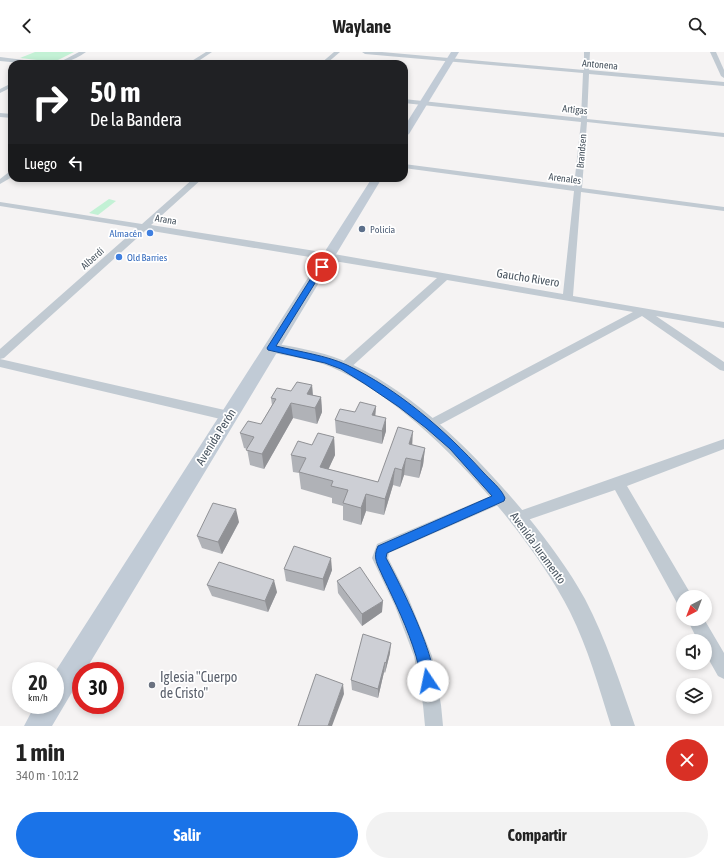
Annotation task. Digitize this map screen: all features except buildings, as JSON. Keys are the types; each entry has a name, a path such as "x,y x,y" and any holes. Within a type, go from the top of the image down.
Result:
{"main road":[{"path":"408,128 455,52"},
{"name":"Avenida Perón","path":"64,682 374,182"},
{"path":"37,726 44,714"}],"street":[{"path":"196,60 209,52"},
{"path":"328,60 337,52"},
{"name":"Antonena","path":"365,52 724,84"},
{"name":"Brandsen","path":"568,298 584,120 587,52"},
{"path":"713,52 724,76"},
{"path":"67,60 83,53"},
{"path":"0,59 11,60"},
{"name":"Artigas","path":"408,101 724,135"},
{"name":"Arenales","path":"408,167 724,209"},
{"name":"Alberdi","path":"0,355 194,182"},
{"name":"Arana","path":"0,204 328,256"},
{"name":"Gaucho Rivero","path":"328,256 642,312 724,325"},
{"path":"344,367 444,277"},
{"path":"430,425 642,312 724,367"},
{"name":"Avenida Juramento","path":"271,348 306,355 344,367 394,398 430,425 454,447 500,498 560,576 578,607 606,672 623,726"},
{"path":"0,363 229,416"},
{"path":"516,518 618,483 724,444"},
{"path":"618,483 679,590"},
{"path":"434,726 432,705 423,656 402,603 380,558 382,549 500,498"},
{"path":"699,626 724,670"}],"green space":[{"path":"35,52 74,52 58,60 20,58"},
{"path":"109,199 116,201 98,215 89,213"}],"place":[{"name":"Policía","path":"362,229"},
{"name":"Almacén","path":"150,233"},
{"name":"Old Barries","path":"119,257"},
{"name":"Iglesia \"Cuerpo de Cristo\"","path":"152,685"}],"route":[{"path":"322,267 271,348 306,355 344,367 394,398 430,425 454,447 500,498 382,549 380,558 402,603 423,656 428,681"}]}
